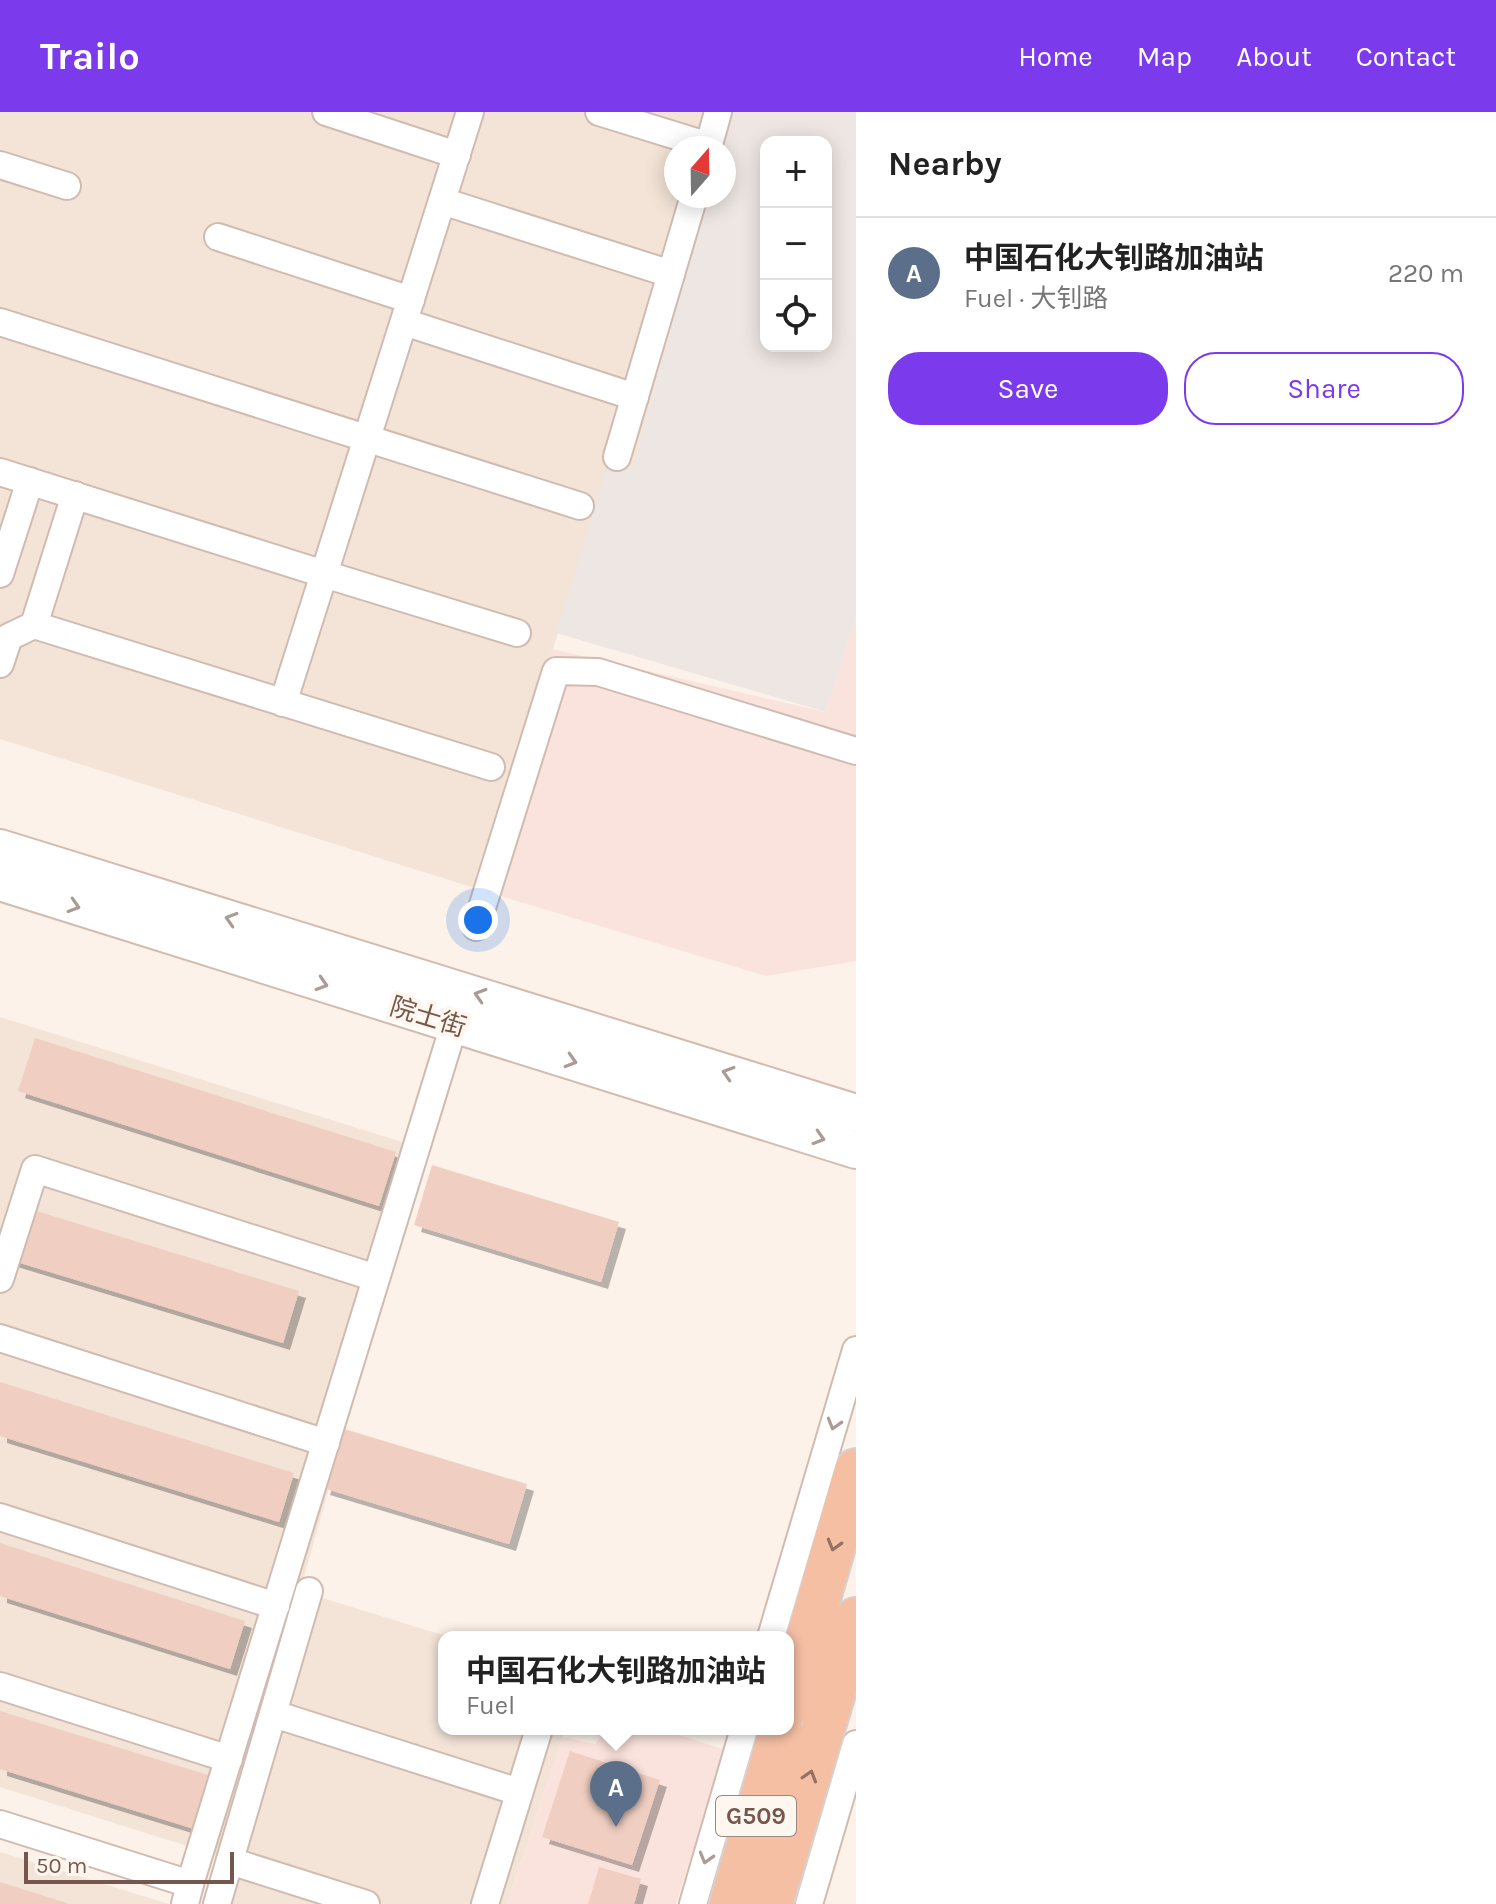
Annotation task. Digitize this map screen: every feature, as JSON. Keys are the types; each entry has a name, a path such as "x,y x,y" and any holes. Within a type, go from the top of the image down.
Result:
{"highway":[{"path":"794,1685 856,1470"},
{"name":"G509","path":"771,1904 856,1619"},
{"name":"G509","path":"731,1904 779,1735"}],"main road":[{"name":"院士街","path":"0,848 856,1113"},
{"name":"院士街","path":"0,882 856,1150"}],"street":[{"path":"326,112 457,155"},
{"path":"283,703 470,112"},
{"path":"599,112 674,136"},
{"path":"711,136 718,112"},
{"path":"0,165 67,186"},
{"path":"442,201 671,274"},
{"path":"617,457 690,208"},
{"path":"218,237 635,397"},
{"path":"0,322 580,506"},
{"path":"0,472 517,633"},
{"path":"0,574 30,481"},
{"path":"34,625 75,495"},
{"path":"0,664 4,631 34,625 491,767"},
{"path":"476,927 556,671 598,672 856,751"},
{"path":"0,1824 188,1894 454,1025"},
{"path":"0,1279 35,1169 376,1278"},
{"path":"0,1338 326,1443"},
{"path":"773,1631 856,1350"},
{"path":"0,1517 276,1606"},
{"path":"217,1904 309,1591"},
{"path":"0,1686 229,1759"},
{"path":"274,1714 519,1792"},
{"path":"485,1904 537,1735"},
{"path":"693,1904 742,1735"},
{"path":"809,1904 856,1744"},
{"path":"230,1861 366,1904"}],"shaded area":[{"path":"0,112 728,112 693,136 664,136 664,208 703,208 633,467 609,462 481,890 0,739"},
{"path":"728,112 856,112 856,618 826,712 556,633 609,461 633,467 703,208 736,208 736,136 722,136"},
{"path":"856,618 856,961 766,976 481,890 552,649 826,712"},
{"path":"0,1017 425,1149 300,1591 438,1634 438,1735 563,1735 507,1904 208,1904 222,1857 0,1787"},
{"path":"602,1735 679,1735 725,1750 676,1904 507,1904 562,1737 595,1744"},
{"path":"0,1852 169,1904 0,1904"}],"building":[{"path":"35,1038 396,1152 379,1206 18,1091"},
{"path":"432,1165 619,1222 601,1282 414,1225"},
{"path":"20,1206 299,1291 283,1343 4,1258"},
{"path":"0,1382 294,1473 279,1522 0,1436"},
{"path":"341,1428 527,1484 509,1544 323,1488"},
{"path":"0,1543 245,1621 230,1669 0,1596"},
{"path":"0,1711 221,1779 204,1832 0,1769"},
{"path":"570,1751 660,1780 632,1865 542,1837"},
{"path":"599,1867 641,1879 634,1904 588,1904"},
{"path":"0,1882 67,1903 67,1904 0,1904"}],"place":[{"name":"中国石化大钊路加油站","path":"616,1827"}]}
